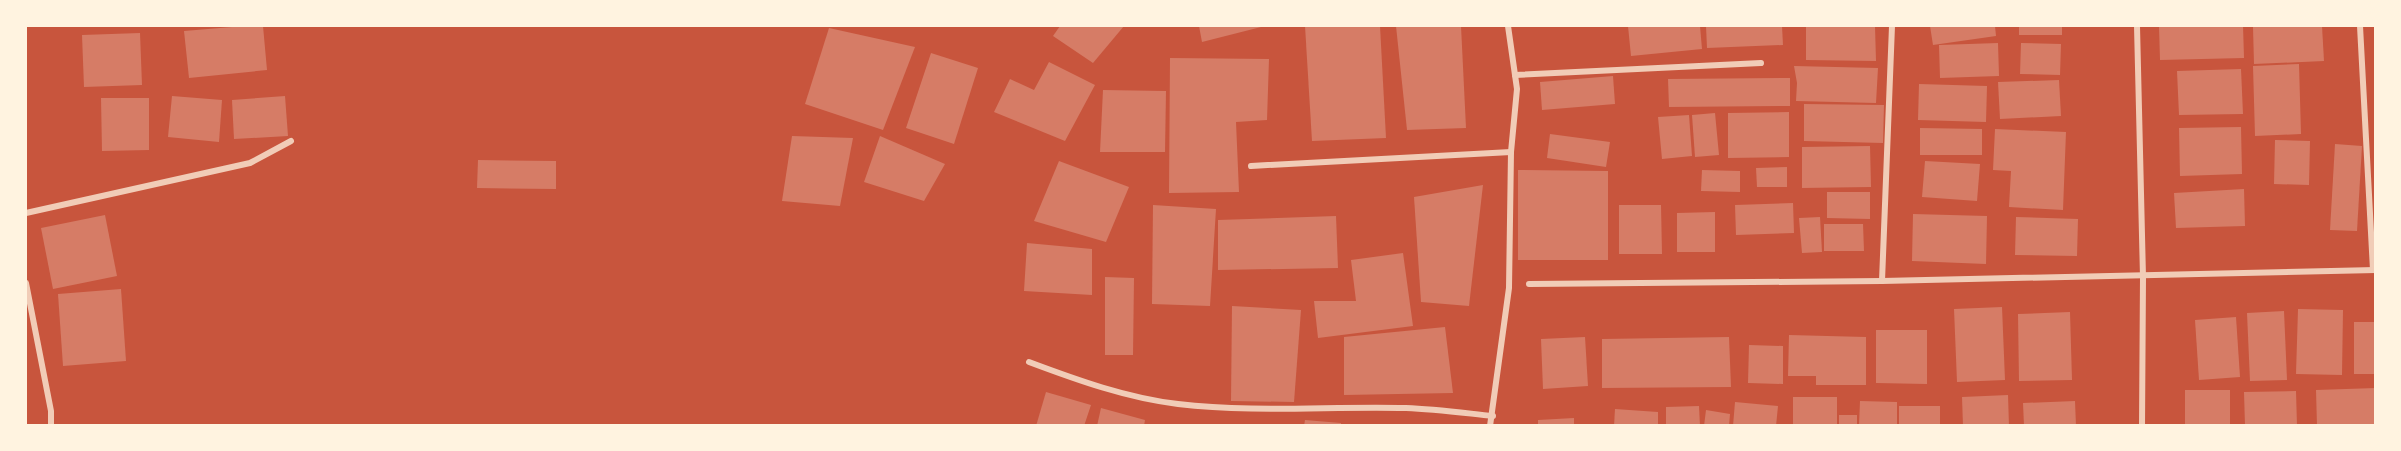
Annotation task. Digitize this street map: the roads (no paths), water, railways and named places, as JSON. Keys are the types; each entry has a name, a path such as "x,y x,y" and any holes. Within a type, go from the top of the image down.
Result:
{"street":[{"path":"1490,426 1509,288 1511,152 1517,89 1508,26"},
{"path":"1882,282 1892,26"},
{"path":"2137,26 2143,277 2142,426"},
{"path":"1528,284 1882,282 2374,270 2360,26"},
{"path":"1515,75 1761,63"},
{"path":"26,213 250,163 291,141"},
{"path":"1251,166 1511,152"},
{"path":"26,283 51,426"},
{"path":"1029,362 1132,396 1177,404 1288,409 1408,408 1493,416"}]}
